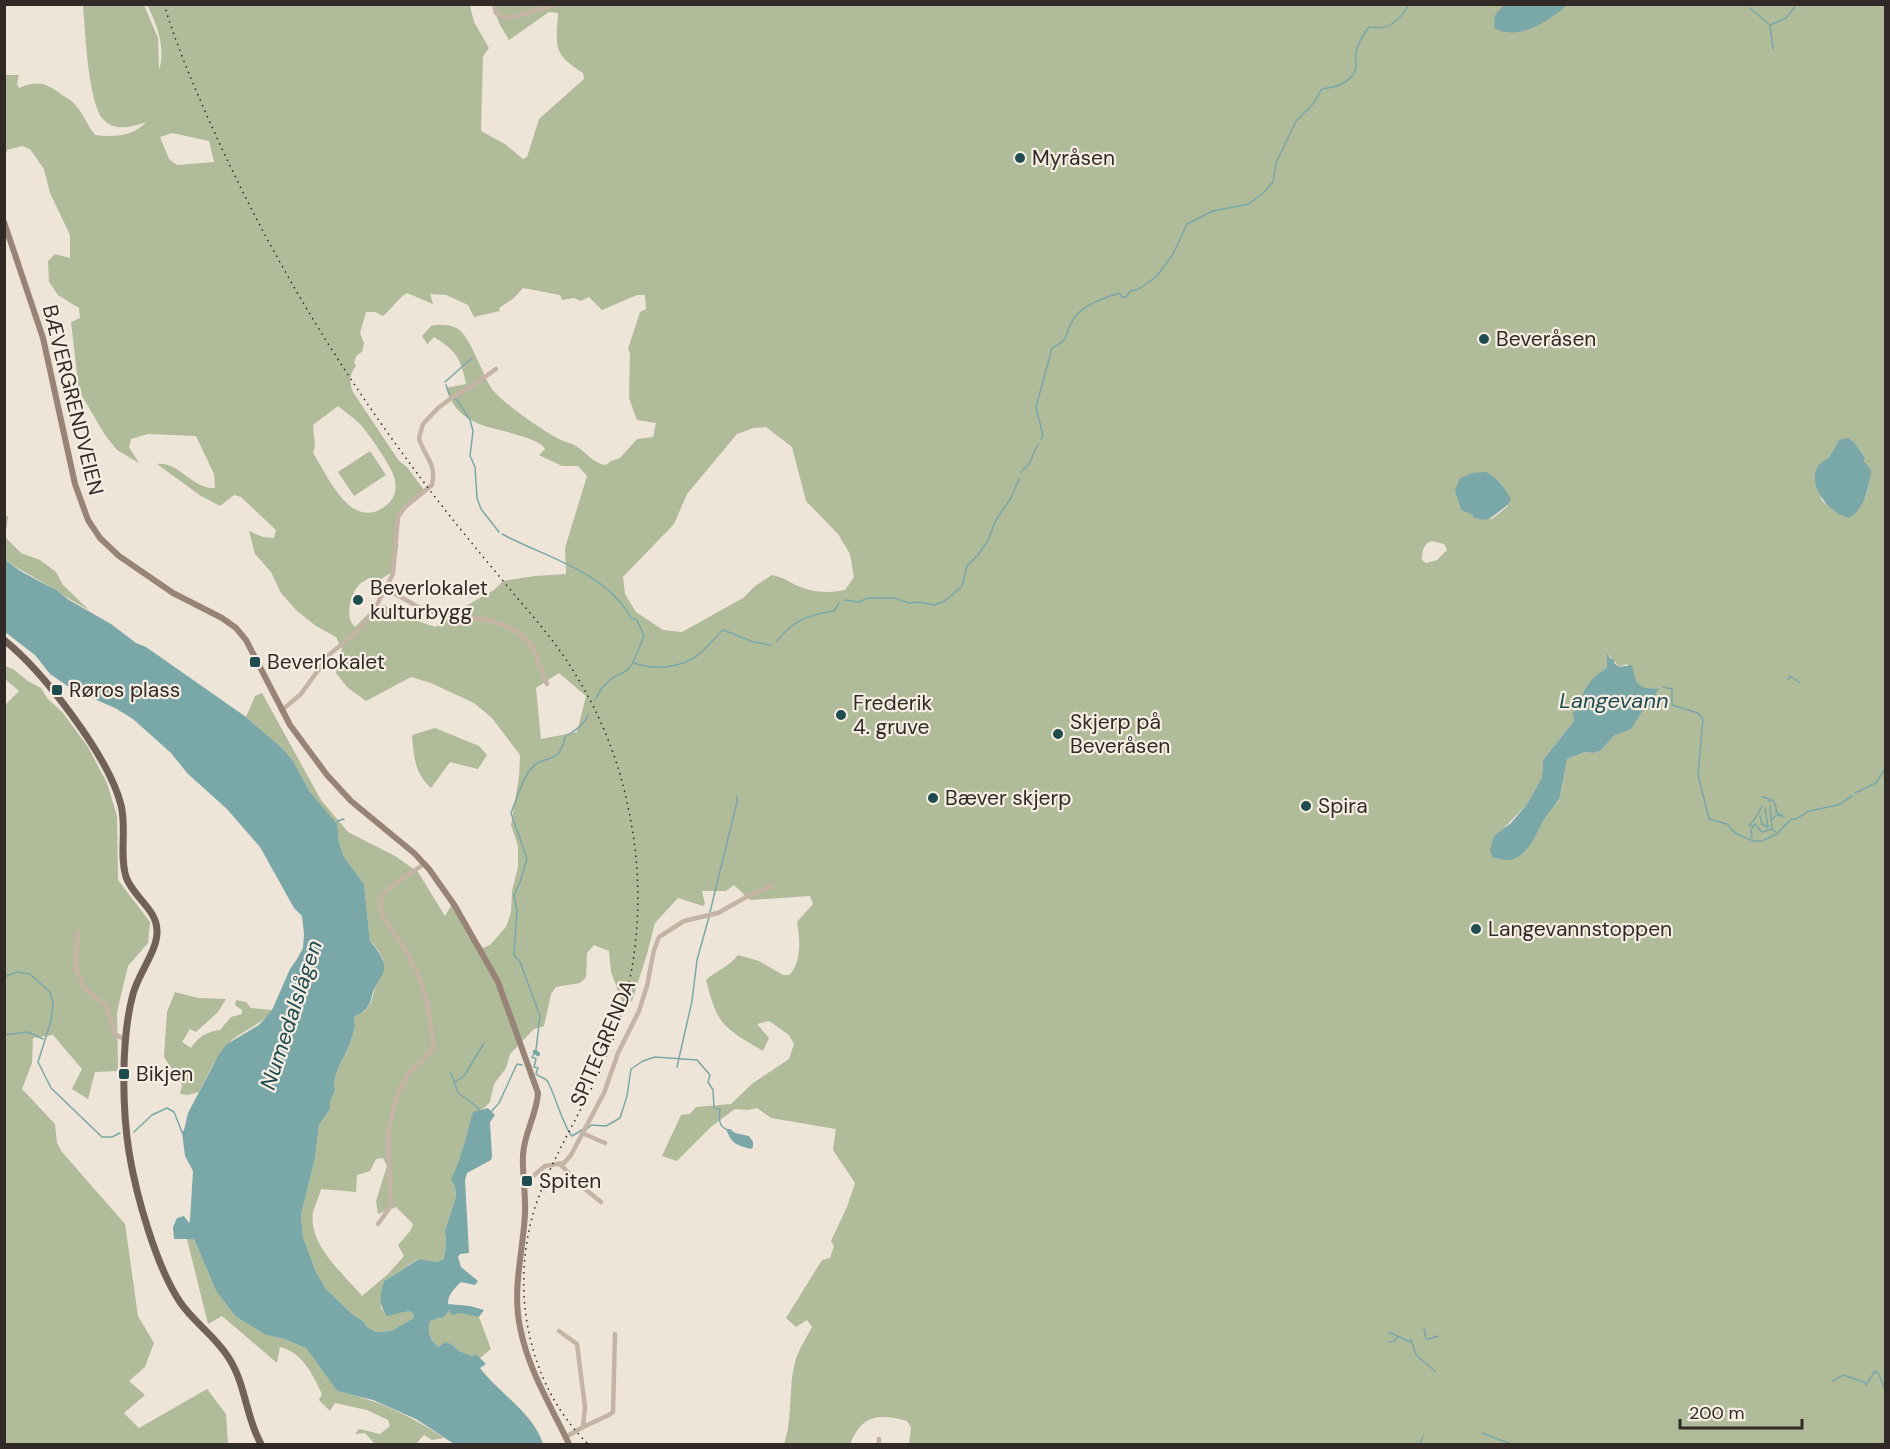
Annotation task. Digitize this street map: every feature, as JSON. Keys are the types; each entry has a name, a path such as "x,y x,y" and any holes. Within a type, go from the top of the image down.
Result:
{"main road":[{"name":"BÆVERGRENDVEIEN","path":"4,222 43,338 75,484 88,520 100,538 124,560 173,592 212,612 236,628 246,640 299,738 338,788 424,864 455,906 493,972 538,1093 524,1143 525,1214 517,1293 519,1326 533,1372 569,1444"},
{"path":"4,640 32,667 90,741 105,766 121,805 126,876 135,894 152,913 158,931 133,995 127,1041 125,1087 127,1135 133,1171 165,1274 180,1301 225,1352 233,1365 261,1444"}],"street":[{"path":"495,4 496,13 506,18 557,4"},
{"path":"282,710 301,694 329,656 367,621 385,591 395,567 398,517 405,507 432,485 434,474 430,460 420,442 420,428 450,399 496,369"},
{"path":"385,591 392,592 422,609 468,616 503,625 532,648 547,684"},
{"path":"378,1224 390,1206 389,1126 398,1093 408,1074 432,1051 433,1042 428,1006 420,981 408,954 383,917 380,902 383,894 389,888 424,864"},
{"name":"SPITEGRENDA","path":"524,1180 531,1178 544,1166 560,1164 569,1158 604,1093 622,1044 643,1002 659,937 684,921 718,913 772,886"},
{"path":"78,933 80,940 76,968 80,979 85,989 106,1005 115,1034 127,1041"},
{"path":"582,1133 605,1143"},
{"path":"560,1164 580,1185 601,1202"},
{"path":"559,1331 577,1344 585,1407 583,1426"},
{"path":"566,1437 583,1426 609,1415 614,1410 615,1334"}],"green space":[{"path":"1503,4 1564,8 1565,5 1885,5 1885,1444 909,1444 911,1427 907,1421 879,1417 860,1427 850,1444 784,1444 789,1422 794,1367 812,1327 807,1320 796,1327 786,1318 822,1260 830,1258 834,1246 831,1241 855,1183 833,1150 836,1129 771,1118 757,1108 735,1109 712,1126 677,1161 662,1156 681,1115 690,1114 696,1107 731,1104 753,1083 789,1059 794,1044 789,1035 769,1021 757,1024 769,1038 763,1051 737,1035 724,1024 718,1014 706,980 738,955 759,961 783,975 789,975 798,957 797,922 813,904 810,896 750,900 734,885 726,891 702,891 705,904 703,906 678,898 655,923 632,1001 623,1004 611,972 609,951 594,945 587,953 586,977 580,983 556,987 551,994 544,1026 534,1029 510,1054 506,1068 494,1084 490,1102 473,1113 458,1166 456,1196 445,1231 444,1259 436,1262 418,1259 384,1281 381,1308 387,1315 409,1311 413,1313 414,1318 391,1331 376,1332 367,1327 326,1289 316,1272 303,1237 301,1215 315,1158 319,1125 330,1109 338,1068 350,1044 355,1027 354,1017 365,1011 371,1003 383,959 374,944 370,943 364,884 344,857 338,834 310,792 292,759 246,717 255,696 262,693 321,800 348,832 395,856 418,872 445,916 452,904 483,948 490,945 506,927 511,912 512,891 518,867 518,846 511,825 519,777 520,755 492,718 474,703 431,683 411,677 366,701 347,687 336,673 342,649 336,637 316,626 297,611 281,593 271,572 255,554 249,531 263,537 274,538 276,530 241,497 234,495 220,506 201,496 157,464 165,464 200,485 215,488 214,474 196,436 148,434 131,439 129,447 139,463 117,450 105,435 79,391 71,322 80,318 79,308 58,295 49,282 48,261 55,254 70,258 70,235 50,193 44,169 30,149 22,146 7,150 7,152 5,150 5,75 19,75 17,84 19,88 31,84 42,84 57,91 76,105 95,135 122,135 135,131 146,122 130,127 113,126 103,119 98,110 88,64 83,5 144,5 158,38 159,70 161,45 147,5 471,5 474,22 489,48 483,56 481,131 505,144 523,159 527,157 539,119 584,79 583,73 566,61 558,49 558,13 549,12 509,40 492,5","holes":["172,133 209,141 214,162 177,165 169,159 160,137","523,288 560,295 562,300 574,298 581,301 589,297 602,310 637,295 645,295 646,309 640,312 628,349 630,353 629,398 637,420 656,423 653,437 637,439 620,458 606,465 598,462 576,446 559,439 533,423 497,395 467,339 458,329 444,325 431,326 422,336 428,345 434,337 452,351 462,368 466,384 446,388 452,402 460,412 480,424 537,442 545,449 539,455 562,466 578,466 587,476 565,548 566,574 503,581 494,590 455,612 436,627 409,618 384,605 375,607 355,627 349,611 354,592 361,583 369,578 378,581 391,573 398,547 396,525 402,510 424,490 407,467 399,461 353,392 350,381 356,366 354,362 357,355 362,352 364,343 360,333 366,312 375,312 383,316 407,293 433,304 430,294 446,295 468,305 474,317 500,311 499,308 514,298","338,406 363,428 388,463 396,486 391,501 375,512 363,512 352,508 326,475 313,453 315,446 313,425","766,427 792,447 806,501 838,534 850,554 854,577 845,590 827,592 804,588 772,575 755,586 743,598 682,632 663,630 636,612 625,594 623,577 674,524 687,494 737,434 753,428","1839,440 1854,442 1865,458 1870,477 1863,502 1843,516 1822,501 1815,480 1818,467 1831,455","1472,473 1499,481 1505,490 1508,506 1492,519 1461,510 1460,478","1432,541 1444,544 1447,550 1437,560 1426,563 1422,557 1427,544","1607,653 1619,667 1627,664 1640,687 1658,690 1652,705 1643,709 1631,728 1615,735 1600,751 1585,752 1567,759 1558,802 1548,812 1531,843 1499,859 1493,858 1504,828 1527,804 1542,777 1543,760 1574,721 1574,710 1588,686 1607,668","559,673 586,696 577,732 541,739 536,688","383,1158 387,1166 376,1201 378,1214 396,1207 413,1224 411,1230 398,1245 404,1256 388,1274 362,1296 321,1247 313,1224 313,1212 321,1189 356,1192 357,1175 370,1171 376,1159"]},
{"path":"370,451 386,475 354,496 338,472"},
{"path":"4,513 8,517 5,537 21,553 40,560 56,572 63,585 89,610 5,560"},
{"path":"5,666 41,688 88,747 107,783 117,816 118,880 150,922 148,943 128,966 117,1012 118,1071 95,1072 88,1099 72,1089 82,1069 53,1035 33,1038 32,1063 22,1089 55,1124 57,1143 62,1152 125,1224 138,1316 154,1343 145,1367 129,1381 145,1395 124,1413 139,1428 207,1389 226,1414 228,1444 5,1444 4,706 19,691 5,679"},
{"path":"435,728 479,746 487,755 478,769 450,762 431,788 418,770 412,735"},
{"path":"175,992 198,998 226,999 218,1012 196,1032 190,1029 182,1042 191,1048 204,1035 220,1030 231,1017 242,1014 242,1010 235,1005 236,1000 246,1002 251,1008 272,1010 260,1022 226,1046 215,1061 199,1092 188,1095 180,1094 182,1085 164,1057 167,1012"},
{"path":"187,1239 194,1239 216,1291 236,1317 266,1335 306,1348 337,1391 393,1409 444,1438 432,1440 424,1435 416,1444 375,1444 365,1433 355,1434 359,1429 380,1434 390,1426 388,1420 367,1410 335,1403 330,1411 319,1400 322,1394 311,1372 295,1354 280,1347 277,1363 222,1316 208,1324"},
{"path":"449,1309 479,1317 491,1349 480,1358 476,1354 472,1356 459,1351 451,1344 439,1347 436,1345 430,1335 430,1320 439,1319"}],"water":[{"path":"1503,4 1565,5 1565,7 1540,24 1512,32 1494,28 1495,15"},
{"path":"1848,438 1854,442 1871,470 1868,490 1862,504 1849,518 1834,511 1828,505 1815,482 1818,466 1829,457 1839,440"},
{"path":"1486,472 1501,484 1511,499 1507,506 1488,519 1481,520 1461,510 1455,490 1460,478 1472,473"},
{"name":"Numedalslågen","path":"5,560 111,624 246,717 292,759 310,792 337,824 339,843 344,857 364,884 370,942 382,960 384,970 375,986 369,1005 354,1017 355,1027 350,1044 338,1068 330,1109 319,1125 315,1158 301,1215 303,1237 316,1272 326,1289 367,1327 376,1332 391,1331 414,1318 413,1313 409,1311 387,1316 381,1299 384,1281 419,1259 436,1262 444,1259 445,1231 456,1196 455,1186 451,1179 461,1155 473,1112 488,1108 495,1115 490,1122 492,1156 491,1160 467,1173 465,1180 469,1253 460,1254 458,1257 461,1267 478,1281 475,1285 461,1282 450,1294 448,1300 448,1304 484,1310 479,1317 461,1313 451,1315 449,1310 444,1317 430,1321 429,1332 433,1342 439,1347 445,1342 459,1351 472,1356 476,1354 486,1364 480,1368 524,1413 543,1444 454,1444 416,1419 373,1400 337,1391 306,1348 266,1335 236,1317 216,1291 194,1239 174,1239 173,1227 177,1218 184,1216 189,1223 190,1220 193,1171 185,1156 182,1132 188,1113 219,1054 227,1044 259,1025 272,1010 290,969 303,948 302,916 294,908 260,847 227,809 188,774 171,753 133,719 115,708 72,689 50,674 35,655 5,632"},
{"name":"Langevann","path":"1607,653 1619,667 1632,665 1637,682 1642,687 1659,689 1652,705 1643,710 1631,729 1615,735 1600,751 1585,752 1567,759 1557,803 1545,818 1527,849 1513,859 1493,858 1490,851 1494,836 1511,823 1527,804 1542,777 1543,760 1574,721 1573,712 1579,706 1588,685 1607,668"},
{"path":"726,1129 749,1136 753,1147 751,1149 735,1143"}],"waterway":[{"path":"1041,439 1043,436 1036,407 1052,348 1063,341 1078,313 1102,299 1120,293 1122,297 1126,297 1130,291 1139,289 1157,276 1173,254 1187,224 1213,211 1249,204 1263,193 1273,182 1276,163 1296,121 1313,104 1322,89 1338,85 1351,77 1356,67 1358,45 1369,27 1388,26 1402,15 1409,4"},
{"path":"1773,49 1770,25 1786,18 1795,7"},
{"path":"1750,8 1770,25"},
{"path":"445,382 472,358"},
{"path":"446,385 450,396"},
{"path":"453,398 457,400 470,420 473,431 470,456 475,467 477,498 481,509 499,532"},
{"path":"1021,472 1029,464 1038,444"},
{"path":"844,600 859,602 868,598 894,598 909,603 934,605 945,601 962,586 967,566 987,542 996,520 1011,498 1019,479"},
{"path":"502,534 591,577 620,602 631,618 637,620 644,636 632,665 612,678 595,700"},
{"path":"777,641 796,623 817,614 834,611 839,603"},
{"path":"633,663 662,667 677,665 700,653 723,630 754,642 771,645"},
{"path":"1788,680 1790,676 1800,683"},
{"path":"1663,687 1672,689 1672,705 1698,713 1703,719 1698,775 1709,819 1727,824 1735,833 1753,841 1762,841 1777,834 1791,819 1796,819 1809,811 1838,805 1852,796"},
{"path":"582,1130 572,1136 548,1082 536,1074 538,1068 534,1067 536,1059 532,1057 536,1050 540,1016 520,962 514,955 517,910 514,895 527,859 511,813 530,770 540,762 559,753 565,737 582,725 588,715"},
{"path":"1855,793 1876,783 1886,767"},
{"path":"710,912 737,796"},
{"path":"1762,797 1770,799"},
{"path":"1768,801 1773,800 1776,812 1784,817"},
{"path":"1752,826 1749,825 1762,806"},
{"path":"1770,806 1772,829"},
{"path":"1765,808 1768,828"},
{"path":"1772,819 1777,815 1780,816"},
{"path":"1760,816 1762,824 1767,827"},
{"path":"337,821 344,819"},
{"path":"1752,838 1751,830 1755,824 1762,832 1772,829 1776,832"},
{"path":"677,1067 692,1001 697,960 709,917"},
{"path":"4,977 17,972 30,974 50,992 53,1003 51,1021 38,1062 51,1088 102,1137 112,1137 120,1133"},
{"path":"4,1035 28,1032 43,1039"},
{"path":"455,1082 464,1076 484,1043"},
{"path":"587,1129 591,1125 606,1126 620,1118 627,1096 631,1069 655,1057 697,1060 710,1075 708,1082 713,1090 714,1108 720,1109 720,1123 726,1129"},
{"path":"490,1113 499,1103 517,1064 522,1065"},
{"path":"451,1073 458,1093 481,1111"},
{"path":"134,1132 152,1115 167,1108 174,1112 182,1132"},
{"path":"1424,1328 1426,1339"},
{"path":"1389,1332 1410,1342"},
{"path":"1428,1339 1438,1336"},
{"path":"1389,1342 1398,1337"},
{"path":"1411,1339 1416,1355 1436,1372"},
{"path":"1833,1381 1843,1375 1864,1382 1866,1385 1875,1371 1879,1374 1886,1393"},
{"path":"1482,1433 1511,1444"},
{"path":"1419,1444 1423,1437"}],"railway":[{"path":"164,4 182,56 218,140 261,227 308,312 388,434 452,518 563,655 594,709 621,776 637,866 637,920 631,975 625,1002 609,1050 539,1196 530,1228 525,1261 524,1294 528,1328 536,1360 549,1390 566,1419 588,1444"}],"place":[{"name":"Myråsen","path":"1020,158"},
{"name":"Beveråsen","path":"1484,339"},
{"name":"Beverlokalet kulturbygg","path":"358,600"},
{"name":"Beverlokalet","path":"255,662"},
{"name":"Røros plass","path":"57,690"},
{"name":"Frederik 4. gruve","path":"841,715"},
{"name":"Skjerp på Beveråsen","path":"1058,734"},
{"name":"Bæver skjerp","path":"933,798"},
{"name":"Spira","path":"1306,806"},
{"name":"Langevannstoppen","path":"1476,929"},
{"name":"Bikjen","path":"124,1074"},
{"name":"Spiten","path":"527,1181"}]}
